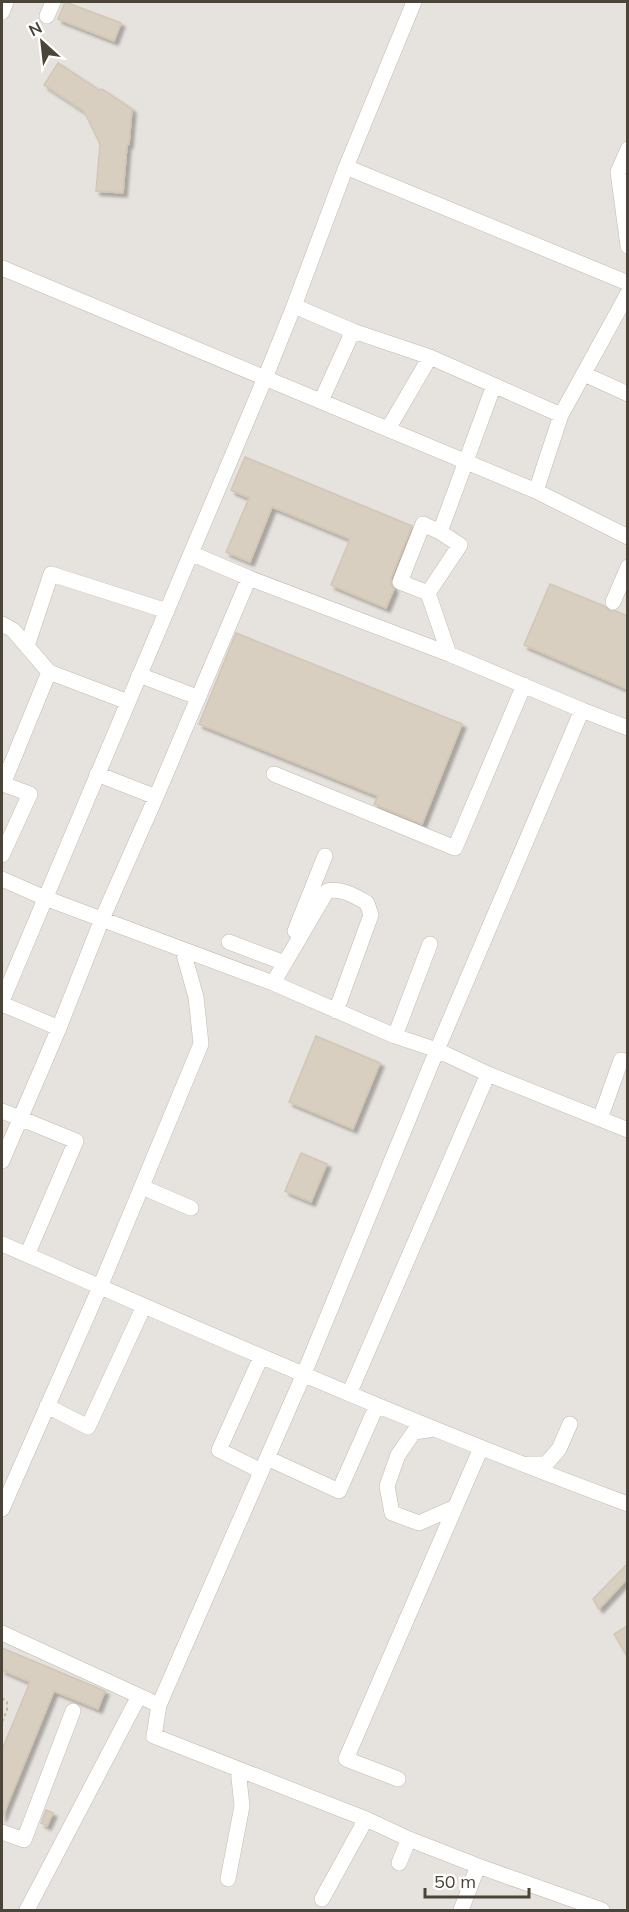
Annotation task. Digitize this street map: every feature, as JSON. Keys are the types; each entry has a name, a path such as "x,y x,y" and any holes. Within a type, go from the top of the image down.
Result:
{"lane":[{"path":"2,12 6,2"},
{"path":"59,1028 2,1003 139,675 193,554 294,306 346,167 414,2"},
{"path":"627,149 618,172 627,246"},
{"path":"346,167 627,283"},
{"path":"2,268 536,491 627,537"},
{"path":"536,491 561,415 627,293"},
{"path":"294,306 353,331 430,357 561,415"},
{"path":"321,402 353,331"},
{"path":"388,429 430,357"},
{"path":"584,374 627,394"},
{"path":"440,532 494,385"},
{"path":"428,593 460,545 423,524 400,582 428,593 449,654"},
{"path":"193,554 249,578 449,654 627,728"},
{"path":"613,602 627,567"},
{"path":"27,646 51,574 167,612"},
{"path":"2,1161 59,1028 102,919 249,578"},
{"path":"2,624 13,630 49,672 128,702"},
{"path":"2,855 30,794 2,784 49,672"},
{"path":"139,675 197,697"},
{"path":"274,774 455,848 524,685"},
{"path":"582,710 437,1050 303,1376 159,1705 154,1736 366,1819 409,1839 478,1866 602,1911"},
{"path":"97,774 156,797"},
{"path":"273,983 326,856"},
{"path":"2,879 183,951 273,983 395,1036 437,1050 488,1074 627,1130"},
{"path":"273,983 327,891 336,889 354,896 367,903 371,915 336,1011"},
{"path":"229,942 282,962"},
{"path":"395,1036 429,944"},
{"path":"2,1509 7,1484 47,1406 100,1287 201,1044 196,997 183,951"},
{"path":"600,1119 621,1060 627,1062"},
{"path":"349,1394 488,1074"},
{"path":"2,1111 75,1141 27,1255"},
{"path":"142,1187 190,1208"},
{"path":"2,1244 303,1376 627,1504"},
{"path":"47,1406 88,1427 144,1306"},
{"path":"261,1357 219,1450 339,1491 377,1405"},
{"path":"560,1479 556,1466 559,1449 570,1424"},
{"path":"434,1428 414,1432 398,1455 387,1485 392,1513 419,1523 455,1507"},
{"path":"398,1779 346,1759 481,1448"},
{"path":"522,1464 546,1464 559,1449"},
{"path":"2,1633 159,1705"},
{"path":"27,1911 139,1696"},
{"path":"2,1832 24,1840 73,1711"},
{"path":"228,1879 242,1806 238,1769"},
{"path":"322,1899 366,1819"},
{"path":"399,1863 409,1839"},
{"path":"461,1911 478,1866"}],"path":[{"path":"2,1698 7,1702 7,1710 2,1722"}],"shaded area":[{"path":"2,2 627,2 627,1910 2,1910"}],"building":[{"path":"65,2 121,23 114,41 58,19"},
{"path":"58,63 132,109 123,193 96,191 100,144 84,111 44,85"},
{"path":"245,457 412,526 391,578 394,589 386,608 331,585 350,539 272,507 250,562 226,552 249,498 231,490"},
{"path":"550,584 604,606 610,611 627,616 627,689 524,645"},
{"path":"236,633 462,724 422,824 374,804 378,796 199,724"},
{"path":"316,1036 380,1063 353,1129 289,1102"},
{"path":"301,1153 327,1164 311,1202 285,1191"},
{"path":"627,1564 627,1579 599,1609 593,1599"},
{"path":"627,1626 627,1656 614,1634"},
{"path":"2,1648 105,1691 98,1709 54,1691 2,1818 2,1750 30,1682 2,1670"},
{"path":"46,1810 53,1813 47,1826 41,1823"}]}
